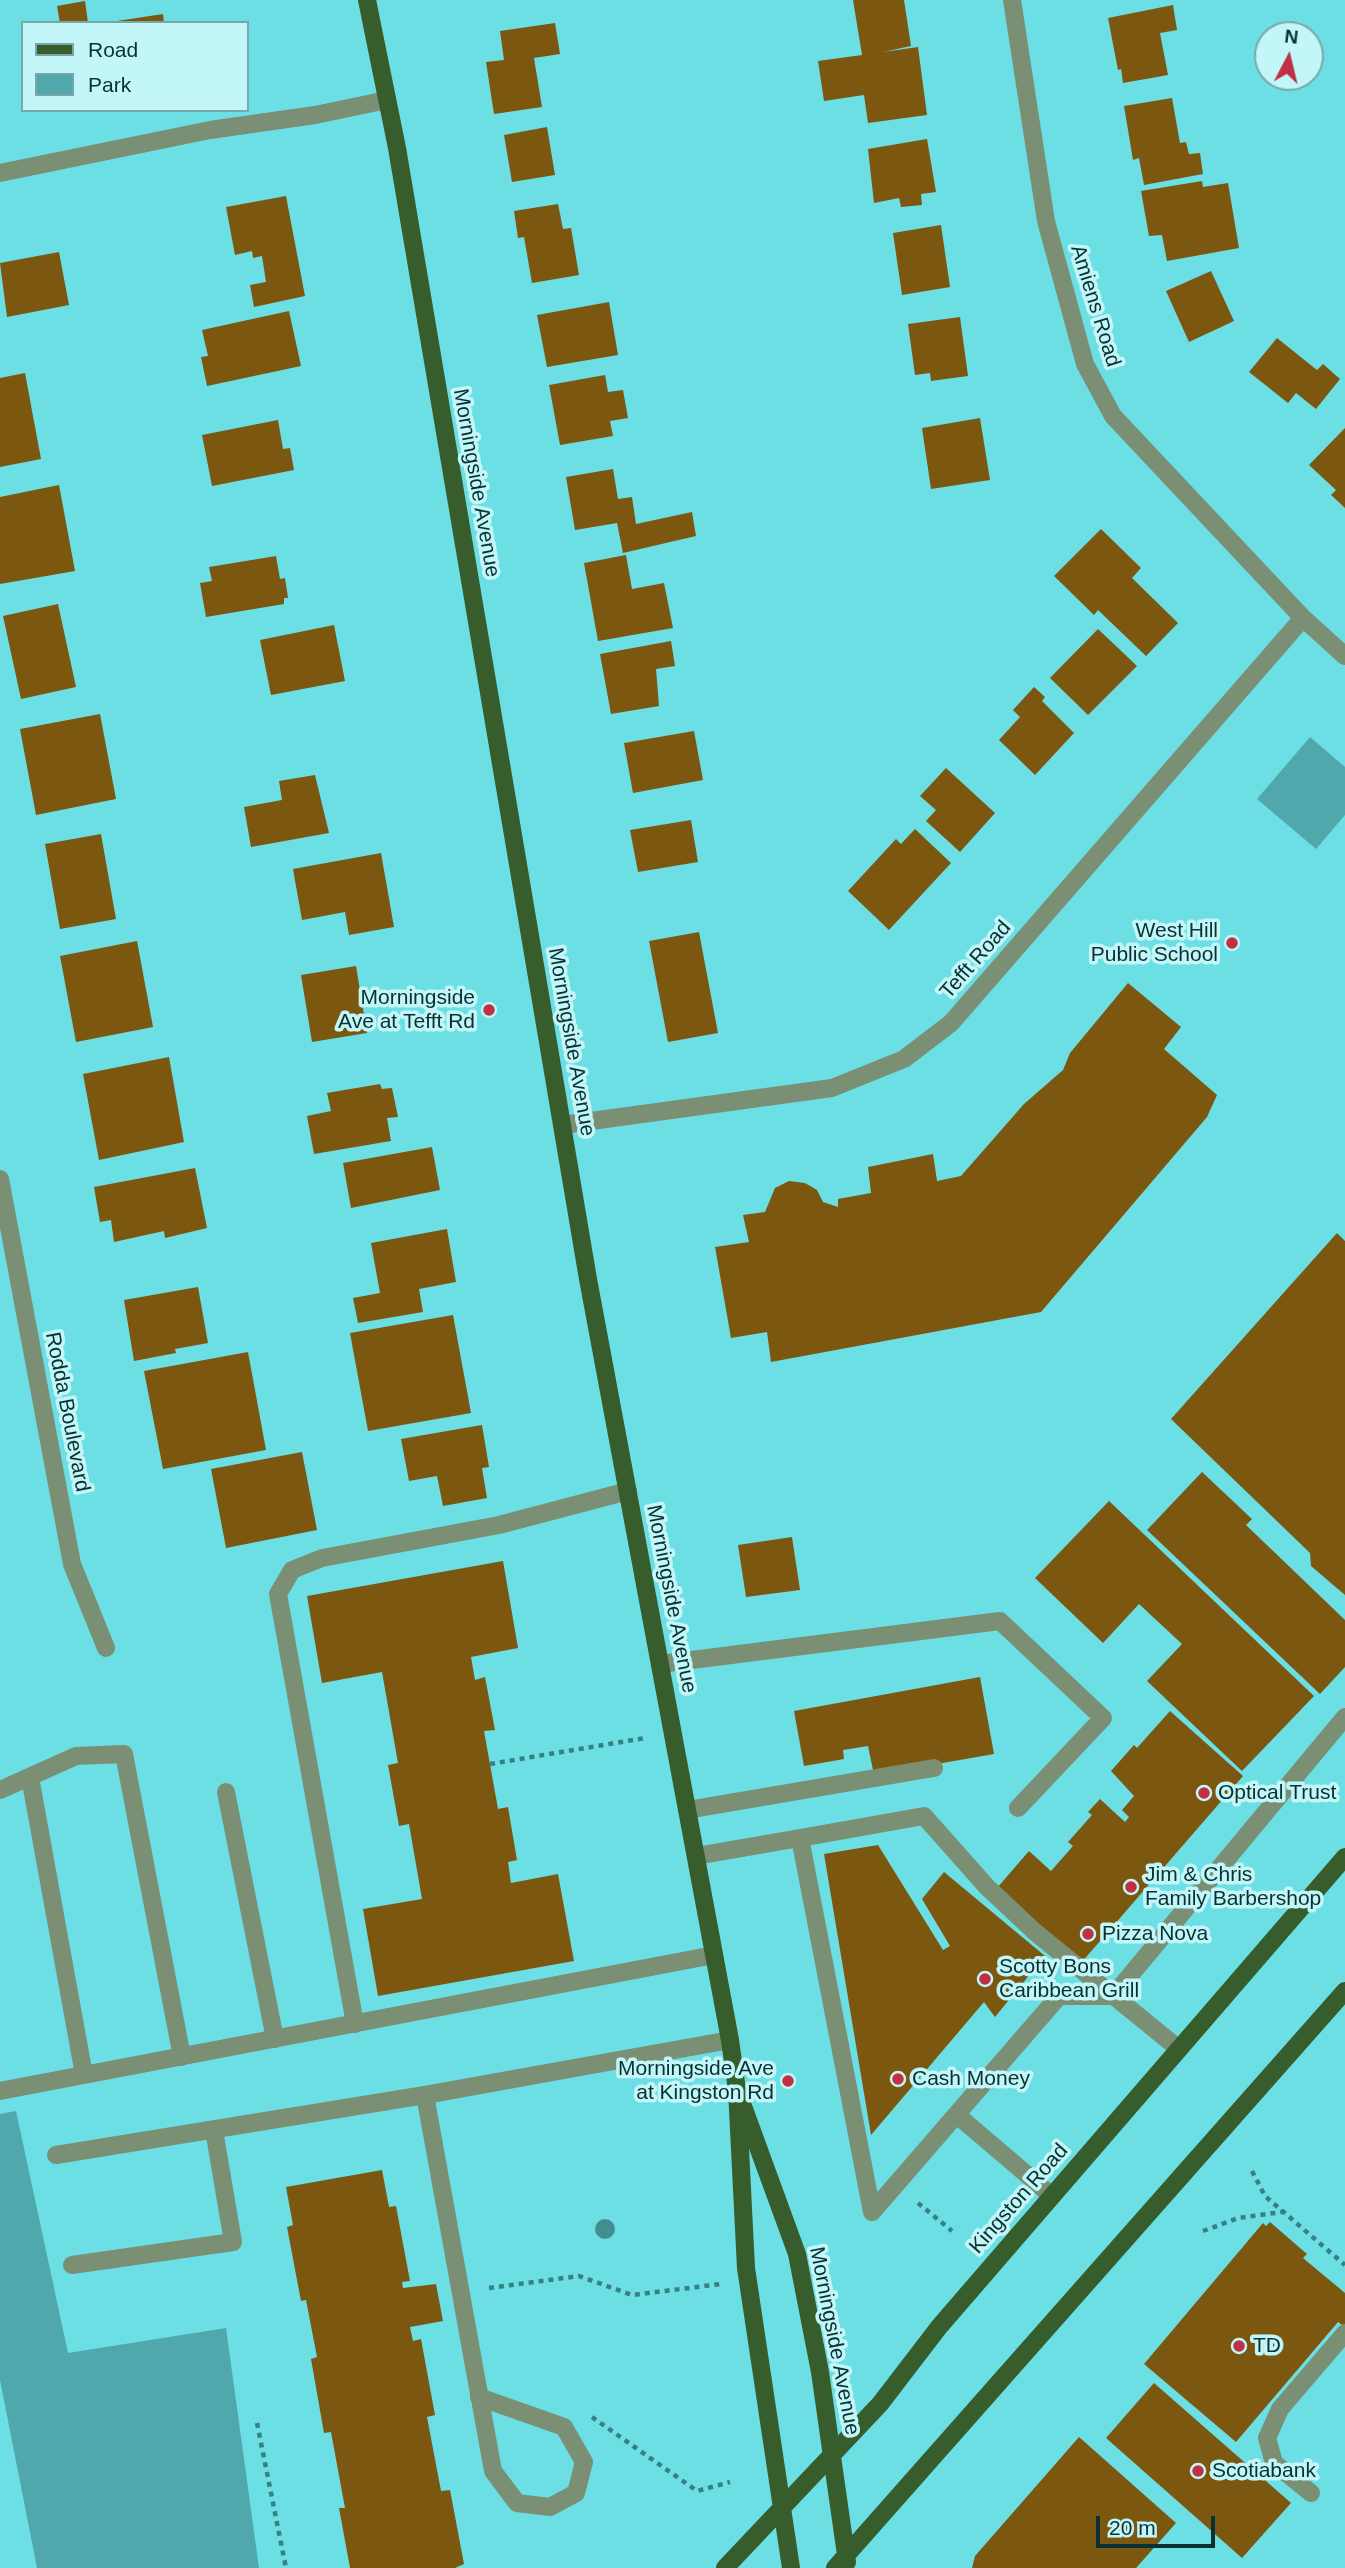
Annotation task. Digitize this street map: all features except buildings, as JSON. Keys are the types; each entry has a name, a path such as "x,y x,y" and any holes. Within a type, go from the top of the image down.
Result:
{"main road":[{"name":"Morningside Avenue","path":"367,0 387,100 562,1125 730,2040 737,2090 748,2281 791,2568"},
{"name":"Kingston Road","path":"725,2568 880,2404 939,2327 1345,1857"},
{"path":"843,2564 1345,1991"},
{"name":"Morningside Avenue","path":"737,2090 797,2254 832,2453 843,2564"}],"street":[{"name":"Amiens Road","path":"1012,0 1046,221 1085,364 1113,416 1303,618 1345,656"},
{"path":"0,173 210,130 315,115 387,100"},
{"name":"Tefft Road","path":"562,1125 832,1088 904,1059 951,1023 1303,618"},
{"name":"Rodda Boulevard","path":"0,1179 72,1564 106,1648"},
{"path":"355,2024 278,1594 292,1570 322,1558 499,1525 628,1491"},
{"path":"660,1664 1000,1621 1103,1718 1018,1808"},
{"path":"1113,1996 1345,1717"},
{"path":"0,1790 76,1756 124,1754 182,2057"},
{"path":"687,1810 934,1768"},
{"path":"30,1776 84,2075"},
{"path":"226,1792 275,2039"},
{"path":"696,1856 925,1816 987,1887 1035,1932 1178,2049"},
{"path":"800,1838 873,2212 1059,1996 1113,1996"},
{"path":"0,2091 715,1955"},
{"path":"56,2155 425,2095 730,2040"},
{"path":"425,2095 479,2397 493,2471 517,2503 550,2507 576,2493 584,2462 564,2427 479,2397"},
{"path":"957,2115 1052,2196"},
{"path":"72,2265 233,2242 214,2130"},
{"path":"1311,2493 1274,2463 1267,2438 1280,2409 1345,2333"}],"path":[{"path":"490,1764 673,1734"},
{"path":"1252,2171 1265,2196 1345,2265"},
{"path":"896,2184 952,2231"},
{"path":"1203,2231 1238,2218 1282,2212"},
{"path":"461,2292 579,2276 632,2295 748,2281"},
{"path":"581,2412 606,2424 697,2491 730,2482"},
{"path":"257,2423 286,2568"}],"green space":[{"path":"1310,737 1345,767 1345,815 1316,849 1257,799"},
{"path":"16,2111 68,2353 226,2328 259,2568 37,2568 0,2380 0,2114"}],"place":[{"name":"West Hill Public School","path":"1232,943"},
{"name":"Morningside Ave at Tefft Rd","path":"489,1010"},
{"name":"Optical Trust","path":"1204,1793"},
{"name":"Jim & Chris Family Barbershop","path":"1131,1887"},
{"name":"Pizza Nova","path":"1088,1934"},
{"name":"Scotty Bons Caribbean Grill","path":"985,1979"},
{"name":"Cash Money","path":"898,2079"},
{"name":"Morningside Ave at Kingston Rd","path":"788,2081"},
{"name":"TD","path":"1239,2346"},
{"name":"Scotiabank","path":"1198,2471"}]}
